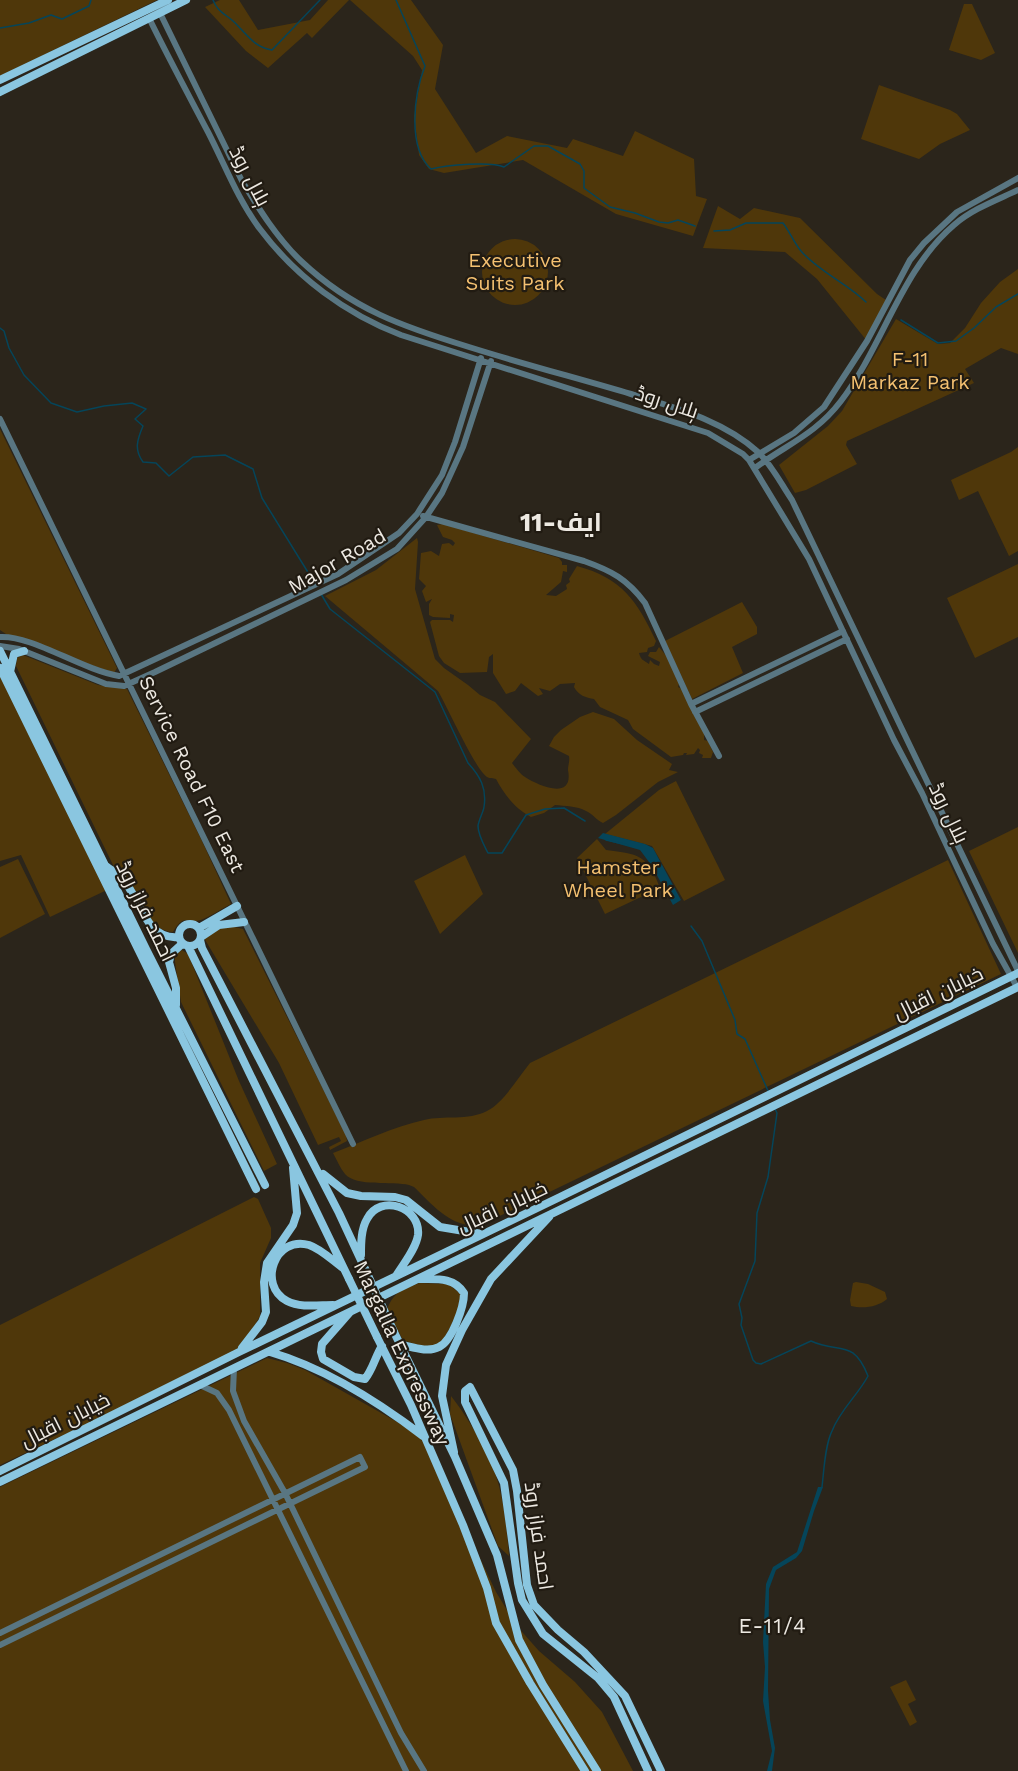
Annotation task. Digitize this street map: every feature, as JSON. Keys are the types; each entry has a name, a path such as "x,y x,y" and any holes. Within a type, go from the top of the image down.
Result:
{"main road":[{"path":"0,80 168,0"},
{"path":"0,92 186,0"},
{"path":"82,41 86,50"},
{"name":"احمد فراز روڈ","path":"0,651 105,865 143,951 177,1009 265,1185"},
{"path":"10,672 14,654 24,651"},
{"name":"احمد فراز روڈ","path":"0,668 143,951 256,1189"},
{"path":"105,865 123,879 144,915 165,937 196,944 200,935 237,906"},
{"path":"200,935 219,925 244,922"},
{"path":"183,942 179,930 183,926 194,924 200,935"},
{"name":"Margalla Expressway","path":"200,935 202,948 317,1169 455,1457 499,1559 519,1640 543,1686 597,1771"},
{"path":"177,1009 176,988 170,962 171,954 183,942"},
{"name":"Margalla Expressway","path":"183,942 411,1405 463,1525 487,1588 496,1623 585,1771"},
{"name":"خیابان اقبال","path":"0,1471 1016,973"},
{"name":"خیابان اقبال","path":"0,1482 1018,987"},
{"path":"962,1000 967,1011"},
{"path":"807,1076 813,1086"},
{"path":"239,1352 262,1322 266,1312 264,1282 267,1263 293,1225 297,1213 292,1163"},
{"path":"317,1169 347,1193 406,1200 440,1227 482,1234"},
{"path":"601,1177 606,1187"},
{"path":"360,1258 367,1218 374,1210 385,1205 402,1207 411,1213 418,1234 415,1244 395,1277"},
{"path":"455,1457 442,1396 446,1365 467,1320 490,1279 552,1214"},
{"path":"336,1305 298,1304 281,1297 275,1292 272,1282 272,1266 280,1252 295,1244 304,1244 318,1249 345,1269"},
{"path":"402,1345 429,1350 438,1348 445,1342 458,1320 464,1303 464,1293 454,1282 418,1279"},
{"path":"351,1310 322,1344 323,1359 354,1377 365,1378 382,1346"},
{"path":"270,1352 309,1366 372,1400 424,1436"},
{"name":"احمد فراز روڈ","path":"648,1771 614,1697 598,1678 543,1634 522,1600 504,1483 465,1402 465,1391 470,1387 513,1470 528,1585 534,1605 626,1696 661,1771"}],"street":[{"name":"ہلال روڈ","path":"160,13 242,181 262,214 301,261 330,285 387,320 484,352 612,388 708,419 740,438 759,453 792,500 1016,973 1018,987"},
{"name":"ہلال روڈ","path":"149,18 235,187 260,229 293,268 326,294 377,326 708,433 749,460 809,559 894,740 1016,973"},
{"path":"749,460 794,433 824,407 867,341 910,260 945,220 1018,178"},
{"path":"755,468 809,434 842,400 877,344 918,265 932,248 964,218 1018,190"},
{"name":"Major Road","path":"124,674 338,574 399,533 417,514 442,475 484,352"},
{"name":"Major Road","path":"129,684 342,582 397,549 426,517 442,493 463,447 492,354"},
{"name":"Service Road F10 East","path":"0,419 353,1144"},
{"path":"417,514 584,561 609,570 622,578 645,603 691,704 718,756"},
{"path":"338,574 342,582"},
{"path":"691,704 843,631"},
{"path":"0,637 24,641 103,673 119,676 124,674"},
{"path":"695,712 847,639"},
{"path":"0,646 24,651 106,684 124,686 129,684"},
{"path":"234,1368 232,1385 234,1397 244,1421 285,1493 401,1733 424,1771"},
{"path":"200,1385 217,1394 224,1402 406,1771"},
{"path":"0,1633 360,1457 365,1467 0,1645"}],"green space":[{"path":"0,0 157,0 0,76"},
{"path":"220,0 239,0 258,30 310,20 328,0 349,0 312,38 307,33 268,68 246,51 205,7"},
{"path":"350,0 411,0 443,45 435,89 476,153 507,136 567,148 573,139 623,156 635,131 694,159 696,196 707,199 693,236 616,214 523,160 444,173 429,169 419,155 414,116 422,70 413,56"},
{"path":"964,4 972,4 995,53 981,60 949,50"},
{"path":"879,85 950,110 957,114 970,130 940,144 919,159 861,139"},
{"path":"718,206 740,219 754,208 800,218 877,294 886,300 867,341 817,279 785,252 703,248"},
{"name":"Executive Suits Park","path":"508,239 522,239 534,244 543,253 548,272 546,285 539,296 522,305 508,305 496,300 487,291 482,279 482,265 487,253 496,244"},
{"name":"F-11 Markaz Park","path":"1018,269 1018,354 1001,348 965,369 974,383 847,441 846,445 857,464 806,490 795,493 779,465 828,426 842,411 896,319 938,344 950,343 965,328 981,303 1000,282"},
{"path":"0,429 117,668 114,673 9,636 0,630"},
{"path":"1018,447 1018,551 1009,556 978,491 959,500 951,480"},
{"path":"443,524 559,558 562,565 567,565 567,572 563,571 561,582 546,595 556,596 567,589 566,585 570,582 569,579 577,566 593,571 617,584 635,603 656,641 647,652 639,653 641,658 649,664 650,660 659,666 660,662 648,656 650,652 656,652 659,647 668,658 679,684 678,687 684,690 704,733 704,740 708,741 713,752 711,758 702,758 703,755 699,753 698,748 694,754 684,753 671,757 633,729 628,720 600,707 594,699 580,694 574,687 575,683 560,684 550,691 539,688 543,694 538,696 521,683 515,691 506,694 493,673 493,654 489,657 487,672 460,673 444,663 439,656 430,622 450,620 453,622 454,615 450,614 450,618 429,615 429,604 432,599 426,602 422,591 426,586 419,579 421,553 431,551 439,556 442,544 449,543 453,546 455,543 443,537 437,525"},
{"path":"417,538 415,589 435,659 480,695 495,702 531,739 512,763 521,774 546,787 561,788 566,785 569,756 549,746 561,730 580,717 593,712 614,719 637,740 672,764 669,770 678,772 658,782 603,823 588,812 575,807 555,805 544,813 531,817 525,814 506,796 496,779 487,777 482,772 438,691 325,596 376,570"},
{"path":"1018,564 1018,637 975,658 947,598"},
{"path":"742,602 757,627 757,634 732,647 743,673 692,699 665,641"},
{"path":"23,655 98,685 127,689 231,904 201,920 180,922 173,932 163,930 147,916 128,884 114,867 16,666 17,658"},
{"path":"0,668 109,889 50,917 21,855 0,861"},
{"path":"676,781 725,880 684,901 652,846 605,834 659,790"},
{"path":"1018,827 1018,953 969,851"},
{"name":"Hamster Wheel Park","path":"597,839 606,850 641,858 651,869 660,888 605,914 577,858"},
{"path":"465,855 483,894 440,934 414,881"},
{"path":"18,859 45,914 0,938 0,867"},
{"path":"948,860 1001,974 483,1224 462,1224 453,1220 409,1185 357,1181 350,1178 343,1172 333,1153 412,1123 472,1116 487,1111 505,1096 530,1063"},
{"path":"230,926 243,929 346,1135 347,1141 330,1150 329,1147 341,1141 339,1137 318,1145 279,1063 204,938 219,927"},
{"path":"182,950 188,954 239,1081 277,1164 264,1171 181,1002 175,955"},
{"path":"254,1197 258,1199 271,1228 271,1238 260,1263 260,1316 239,1352 0,1465 0,1325"},
{"path":"419,1283 448,1284 461,1294 449,1330 440,1342 432,1346 403,1340 387,1310 395,1295"},
{"path":"853,1283 868,1284 885,1292 887,1299 870,1307 851,1306"},
{"path":"267,1358 305,1370 422,1436 496,1592 516,1625 539,1651 575,1682 602,1712 633,1771 0,1771 0,1487"},
{"path":"451,1396 479,1439 496,1475 504,1512 509,1556 498,1546 450,1414"},
{"path":"906,1680 916,1700 908,1704 917,1722 910,1726 890,1687"}],"water":[{"path":"603,833 653,848 681,900 673,905 652,866 640,850 598,838"},
{"path":"818,1487 823,1487 802,1551 796,1558 776,1570 769,1589 768,1691 775,1748 772,1771 767,1771 772,1751 763,1701 766,1584 773,1567 797,1552"}],"waterway":[{"path":"0,28 29,23 51,15 62,19 89,6 91,0"},
{"path":"213,0 219,10 250,39 272,50 320,0"},
{"path":"396,0 425,66 418,91 415,120 418,148 431,169 479,164 504,167 534,146 548,146 580,164 584,171 584,188 610,207 659,222 668,223 678,220 695,226"},
{"path":"714,231 730,230 746,223 783,223 808,258 866,302"},
{"path":"901,320 938,343 956,341 996,307 1018,294"},
{"path":"0,328 4,331 9,348 24,375 51,403 77,412 132,403 146,409 135,419 143,426 137,445 143,462 156,463 169,476 193,457 225,455 253,469 262,498 314,582"},
{"path":"321,594 330,609 435,692 468,763 483,788 485,800 478,826 488,853 502,853 526,815 545,809 564,808 585,821"},
{"path":"606,840 628,845"},
{"path":"691,926 702,941 735,1020 737,1034 745,1039 769,1093"},
{"path":"775,1109 777,1113 768,1177 757,1213 755,1261 739,1304 741,1325 756,1363 761,1364 811,1341 851,1352 862,1364 868,1376 832,1431 826,1450 822,1487"}],"district":[{"name":"ایف-11","path":"561,522"},
{"name":"E-11/4","path":"773,1625"}]}
